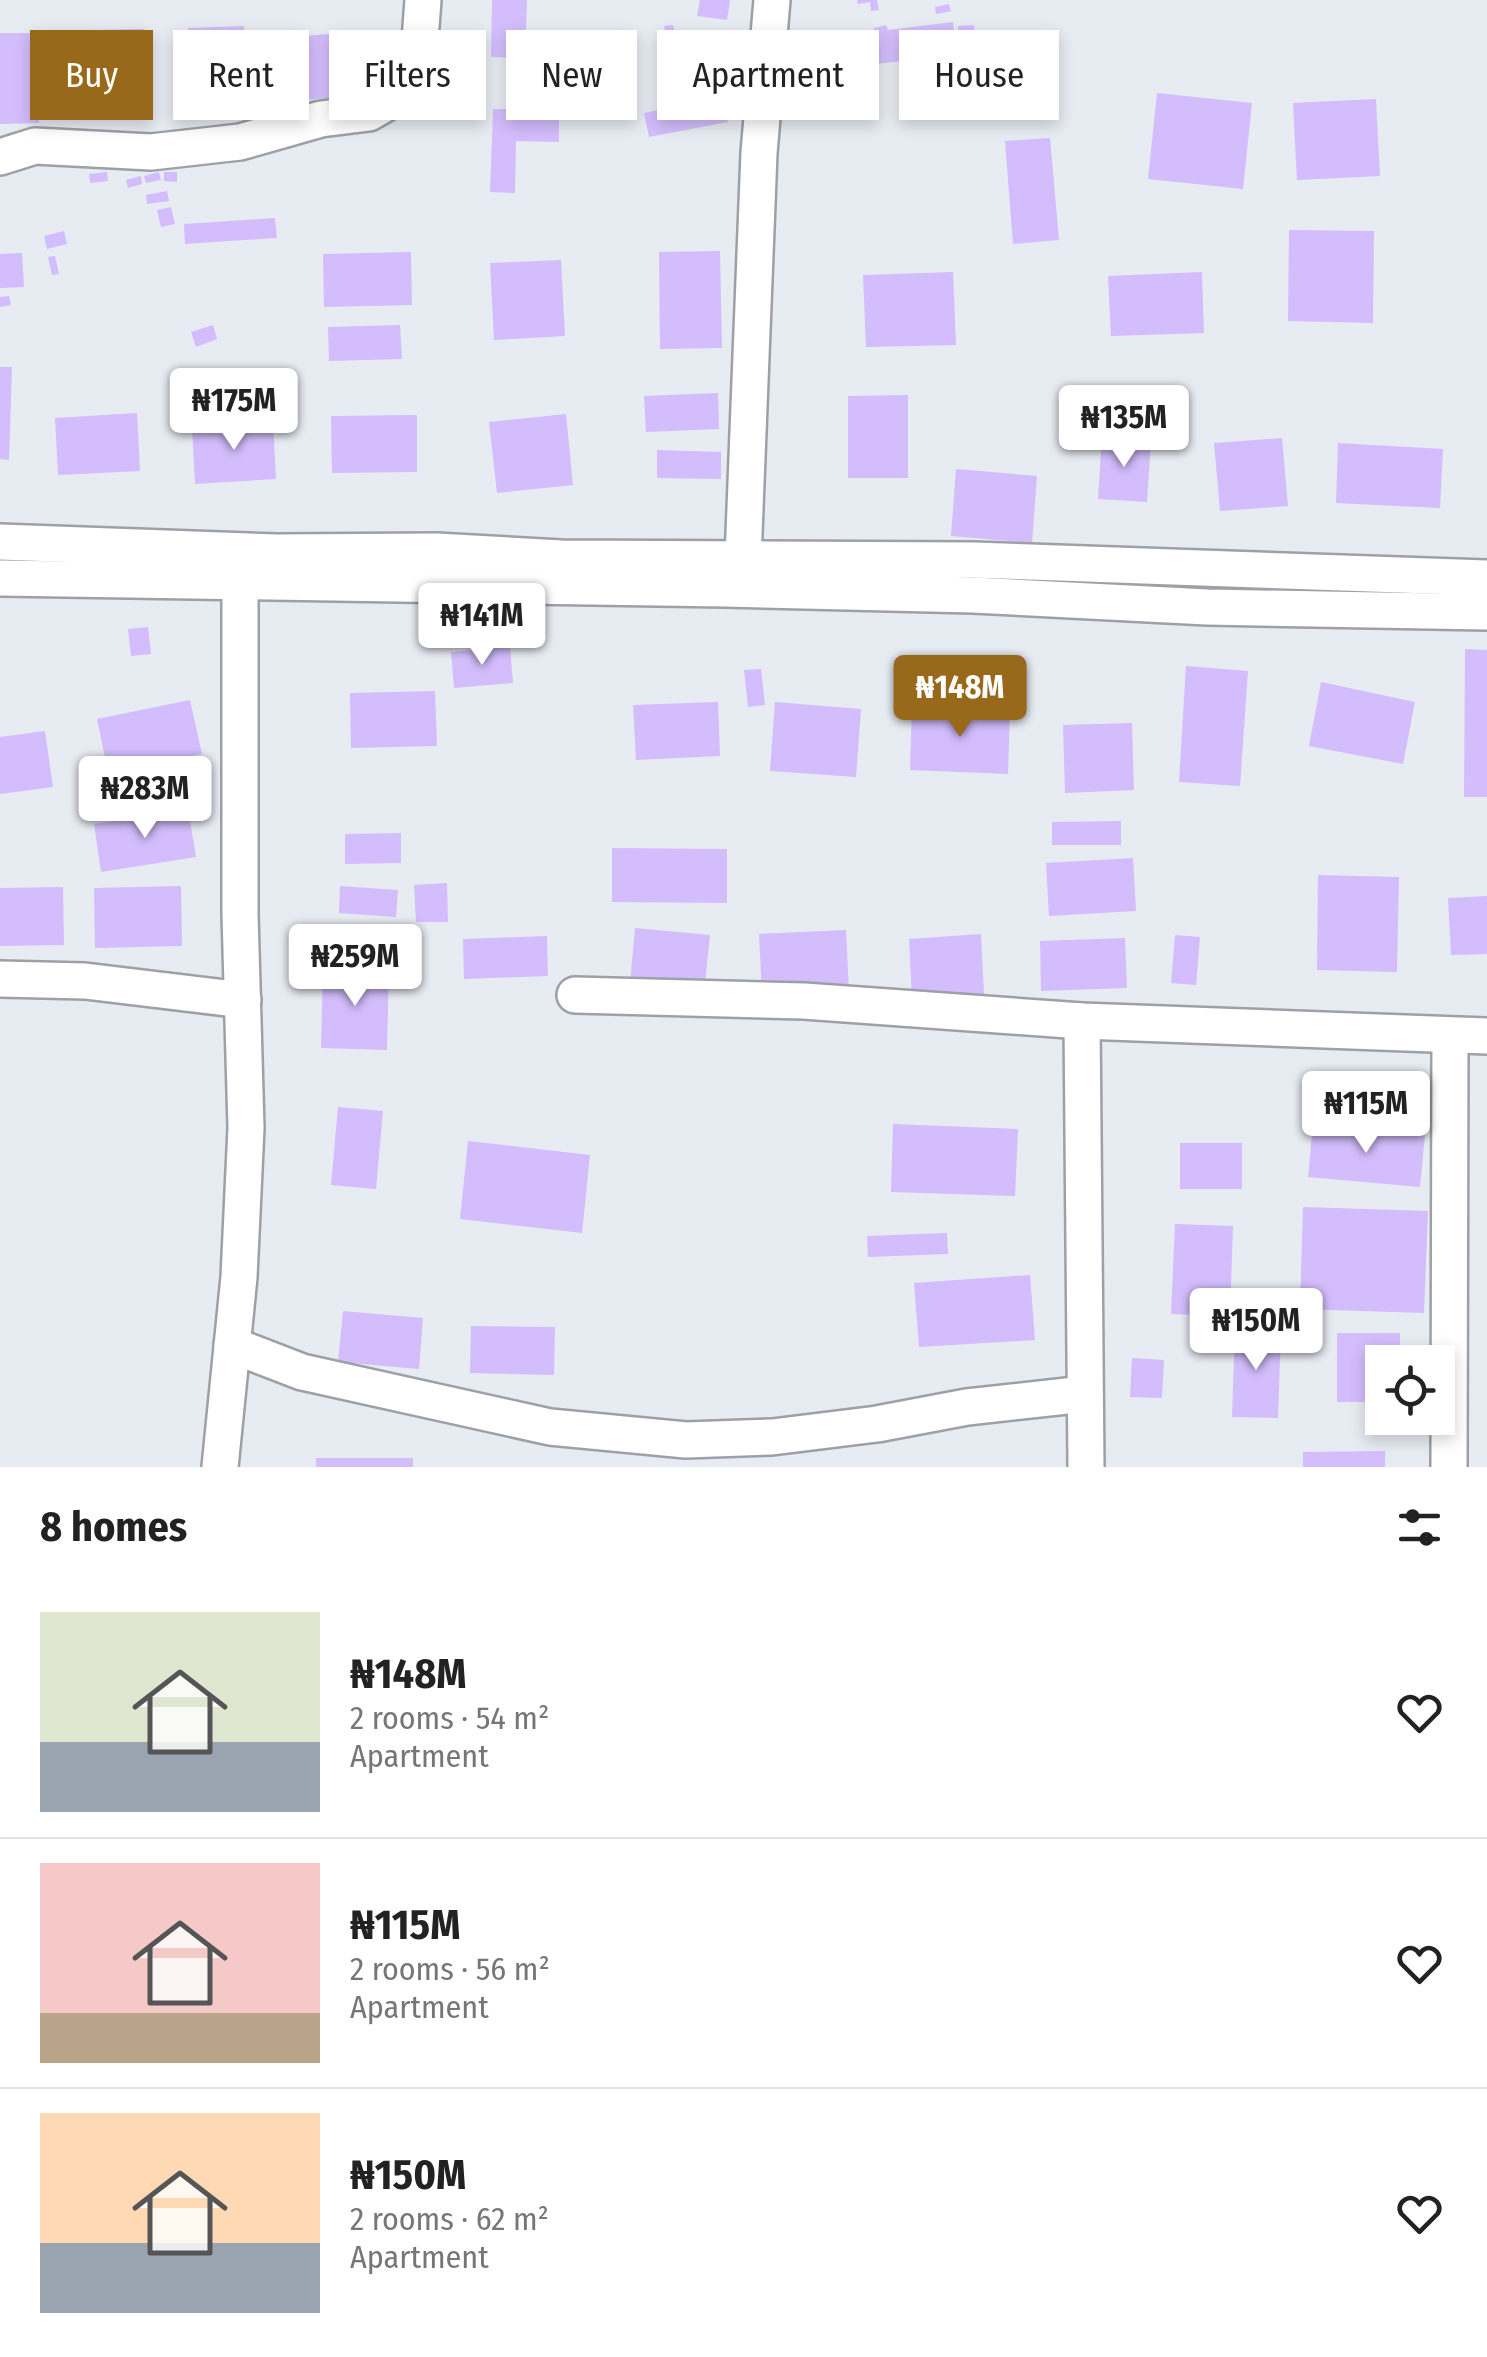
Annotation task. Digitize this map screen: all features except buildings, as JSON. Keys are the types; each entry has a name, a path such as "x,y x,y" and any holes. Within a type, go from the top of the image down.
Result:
{"street":[{"path":"0,157 35,146 151,152 240,142 321,119 369,112 393,99 409,76 420,40 423,0"},
{"path":"743,559 759,152 772,0"},
{"path":"0,542 240,567 550,584 1487,612"},
{"path":"0,578 240,567 436,551 561,558 974,560 1487,578"},
{"path":"220,1467 239,1277 246,1128 240,567"},
{"path":"0,979 85,980 243,1000"},
{"path":"575,996 804,1001 1082,1021 1487,1036"},
{"path":"1082,1021 1086,1467"},
{"path":"1450,1036 1450,1467"},
{"path":"232,1345 302,1372 550,1427 686,1440 772,1437 877,1424 967,1406 1085,1394"}]}
